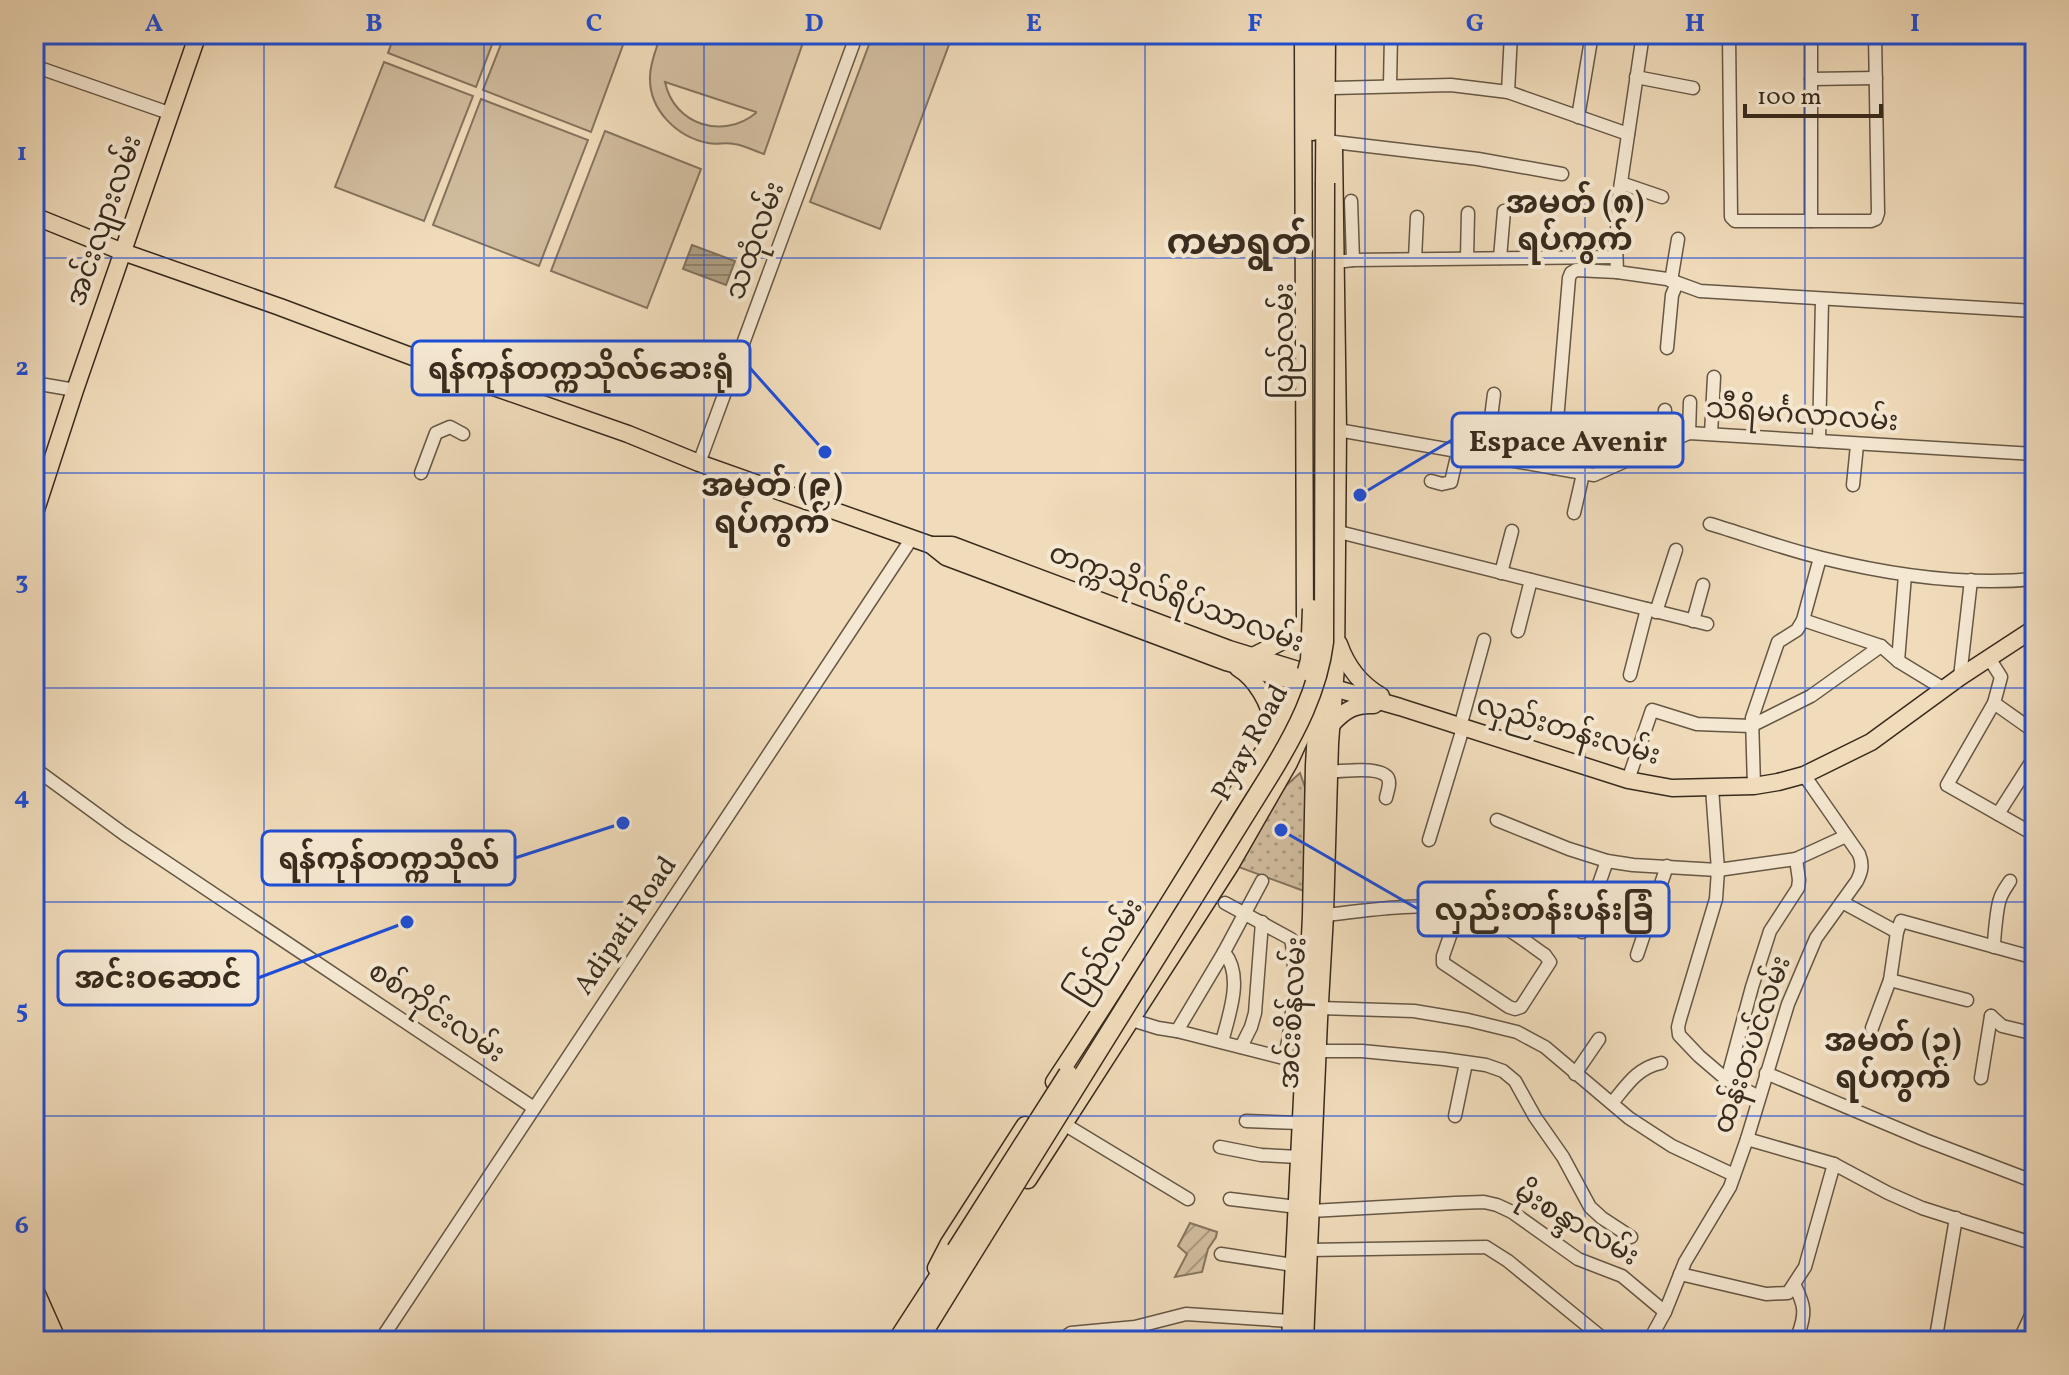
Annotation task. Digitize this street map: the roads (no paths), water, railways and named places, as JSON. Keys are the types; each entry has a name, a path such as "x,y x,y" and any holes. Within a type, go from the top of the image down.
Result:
{"highway":[{"name":"ပြည်လမ်း","path":"897,1341 1262,766 1299,698 1310,660 1312,633 1312,34"},
{"name":"Pyay Road","path":"933,1318 1294,735 1312,693 1324,642 1326,34"},
{"path":"918,1341 933,1318"}],"main road":[{"name":"အင်းလျားလမ်း","path":"34,516 38,491 198,34"},
{"name":"ပြည်လမ်း","path":"928,1294 927,1283 949,1243 1110,998 1266,745 1292,700 1301,676 1305,626 1303,34"},
{"name":"ပြည်လမ်း","path":"1132,1020 1230,866 1289,763 1336,667 1338,430 1344,261 1334,142 1333,34"},
{"path":"34,216 123,252 931,545"},
{"path":"84,236 106,260 110,271 110,288"},
{"name":"တက္ကသိုလ်ရိပ်သာလမ်း","path":"931,545 952,545 1253,656 1301,676 1311,686 1328,687"},
{"name":"တက္ကသိုလ်ရိပ်သာလမ်း","path":"931,545 946,557 1226,662 1301,676"},
{"path":"1253,656 1293,636 1305,626"},
{"name":"ပြည်လမ်း","path":"1305,626 1328,687"},
{"path":"1336,627 1340,646 1351,670 1367,688 1400,707"},
{"name":"လှည်းတန်းလမ်း","path":"1328,687 1628,780 1672,788 1754,786 1804,775 1871,742 1960,677 2035,628"},
{"path":"1226,662 1247,673 1265,700 1272,724 1266,745"},
{"name":"အင်းစိန်လမ်း","path":"1305,1341 1309,1250 1299,1157 1300,1123 1314,791 1332,724 1328,687"},
{"name":"အင်းစိန်လမ်း","path":"1290,1341 1293,1265 1304,1209 1318,1051 1325,915 1322,769 1317,712 1328,687"},
{"path":"1332,724 1340,715 1358,705 1400,707"},
{"path":"1289,763 1322,769"},
{"path":"1214,830 1242,844"},
{"path":"933,1318 940,1317 964,1282 1132,1020"},
{"path":"34,1287 58,1341"}],"street":[{"name":"သထုံလမ်း","path":"699,463 857,34"},
{"path":"1390,86 1391,34"},
{"path":"1508,92 1511,34"},
{"path":"1578,117 1592,34"},
{"path":"1617,272 1615,257 1621,183 1643,34"},
{"path":"1729,34 1731,217 1735,221 1876,219 1875,34"},
{"path":"1811,34 1811,221"},
{"path":"34,66 169,113"},
{"path":"1636,77 1693,88"},
{"path":"1811,79 1876,78"},
{"path":"1333,88 1451,85 1508,92 1628,134"},
{"path":"1334,142 1478,159 1562,174"},
{"path":"1621,183 1662,197"},
{"path":"1351,201 1344,261 1615,257"},
{"path":"1500,258 1504,211"},
{"path":"1467,258 1468,213"},
{"path":"1415,259 1417,217"},
{"path":"1667,348 1678,239"},
{"path":"1553,468 1569,278 1576,270 1617,272 1674,282 1700,291 2035,311"},
{"path":"1819,441 1822,300"},
{"path":"1711,434 1714,377"},
{"path":"34,383 75,390"},
{"path":"1486,457 1494,394"},
{"path":"1689,433 1690,402"},
{"path":"1664,443 1665,410"},
{"path":"421,473 436,433 450,427 463,434"},
{"name":"သီရိမင်္ဂလာလမ်း","path":"1338,430 1597,475 1689,433 2035,454"},
{"path":"1853,485 1857,445"},
{"path":"1431,481 1442,484 1451,482 1458,452"},
{"path":"1574,513 1583,474"},
{"path":"1305,516 1319,526 1339,526 1501,573 1707,624"},
{"path":"1710,524 1820,558 1905,575 1971,580 2035,579"},
{"path":"1501,573 1512,531"},
{"name":"Adipati Road","path":"380,1341 912,538"},
{"path":"1630,675 1651,610 1676,550"},
{"path":"1754,786 1752,718 1778,642 1797,630 1803,620 1820,558"},
{"path":"1898,661 1905,575"},
{"path":"1518,631 1531,580"},
{"path":"1960,677 1971,580"},
{"path":"1693,621 1703,585"},
{"path":"1803,620 1881,646 1898,661 1944,689"},
{"path":"1429,840 1484,640"},
{"path":"1628,780 1652,710 1697,724 1751,726 1811,696 1881,646"},
{"path":"1989,658 2001,677 1994,703 1947,785 2035,835"},
{"path":"1994,703 2035,732"},
{"path":"1998,814 2035,756"},
{"name":"စစ်ကိုင်းလမ်း","path":"34,768 124,834 534,1108"},
{"path":"1322,769 1382,772 1388,778 1386,798"},
{"name":"ထန်းတပင်လမ်း","path":"1649,1341 1665,1312 1685,1262 1730,1187 1788,1004 1816,938 1857,881 1862,865 1859,854 1804,775"},
{"path":"1712,788 1718,870 1716,899 1678,1027 1679,1035 1699,1056 1759,1097"},
{"path":"1497,820 1607,861 1718,870 1796,859 1846,836"},
{"path":"1728,1074 1770,931 1798,888 1796,859"},
{"path":"1582,932 1607,861"},
{"path":"1637,955 1667,866"},
{"path":"1177,1031 1262,881"},
{"path":"1994,947 1998,901 2010,881"},
{"path":"1842,902 1897,932"},
{"path":"1225,903 1285,934 1293,942 1291,1028 1285,1058"},
{"path":"1325,915 1389,908 1438,907 1459,910 1478,915 1498,924 1545,955 1550,962 1521,1007 1509,1007 1443,963 1459,910"},
{"path":"1872,1028 1890,980 1901,921 2035,958"},
{"path":"1241,1047 1255,1013 1262,922"},
{"path":"1222,1042 1231,1006 1234,976 1233,965 1224,952"},
{"path":"1890,980 1967,1000"},
{"path":"1320,1008 1414,1011 1517,1032 1545,1047 1629,1118 1672,1146 1734,1175"},
{"path":"1981,1078 1991,1016 2002,1026 2035,1034"},
{"path":"1132,1020 1303,1063"},
{"path":"1575,1074 1599,1039"},
{"path":"1318,1051 1362,1051 1444,1059 1486,1065 1503,1071 1515,1081 1590,1207 1631,1237"},
{"path":"1455,1116 1466,1063"},
{"path":"1612,1103 1634,1075 1661,1063"},
{"path":"1766,1073 2035,1182"},
{"path":"1246,1121 1300,1123"},
{"path":"1064,1124 1188,1199"},
{"path":"1747,1139 1834,1164 1922,1208 2035,1244"},
{"path":"1220,1147 1261,1155 1299,1157"},
{"path":"1680,1274 1766,1294 1788,1293 1805,1267 1834,1164"},
{"name":"မိုးစန္ဒာလမ်း","path":"1230,1199 1304,1209 1484,1202 1497,1205 1512,1212 1578,1259 1622,1276 1665,1312"},
{"path":"1948,1341 1935,1336 1956,1218"},
{"path":"1309,1250 1486,1247 1508,1261 1606,1341"},
{"path":"1221,1254 1293,1265"},
{"path":"1795,1286 1805,1317 1798,1335"},
{"path":"2019,1341 2035,1307"},
{"path":"1059,1341 1071,1333 1135,1327 1186,1314 1290,1321"}],"place":[{"name":"ရန်ကုန်တက္ကသိုလ်ဆေးရုံ","path":"825,452"},
{"name":"Espace Avenir","path":"1360,495"},
{"name":"ရန်ကုန်တက္ကသိုလ်","path":"623,823"},
{"name":"လှည်းတန်းပန်းခြံ","path":"1281,830"},
{"name":"အင်းဝ‌ဆောင်","path":"407,922"}],"district":[{"name":"အမှတ် (၈) ရပ်ကွက်","path":"1575,224"},
{"name":"ကမာရွတ်","path":"1239,245"},
{"name":"အမှတ် (၉) ရပ်ကွက်","path":"772,506"},
{"name":"အမှတ် (၃) ရပ်ကွက်","path":"1893,1062"}]}
